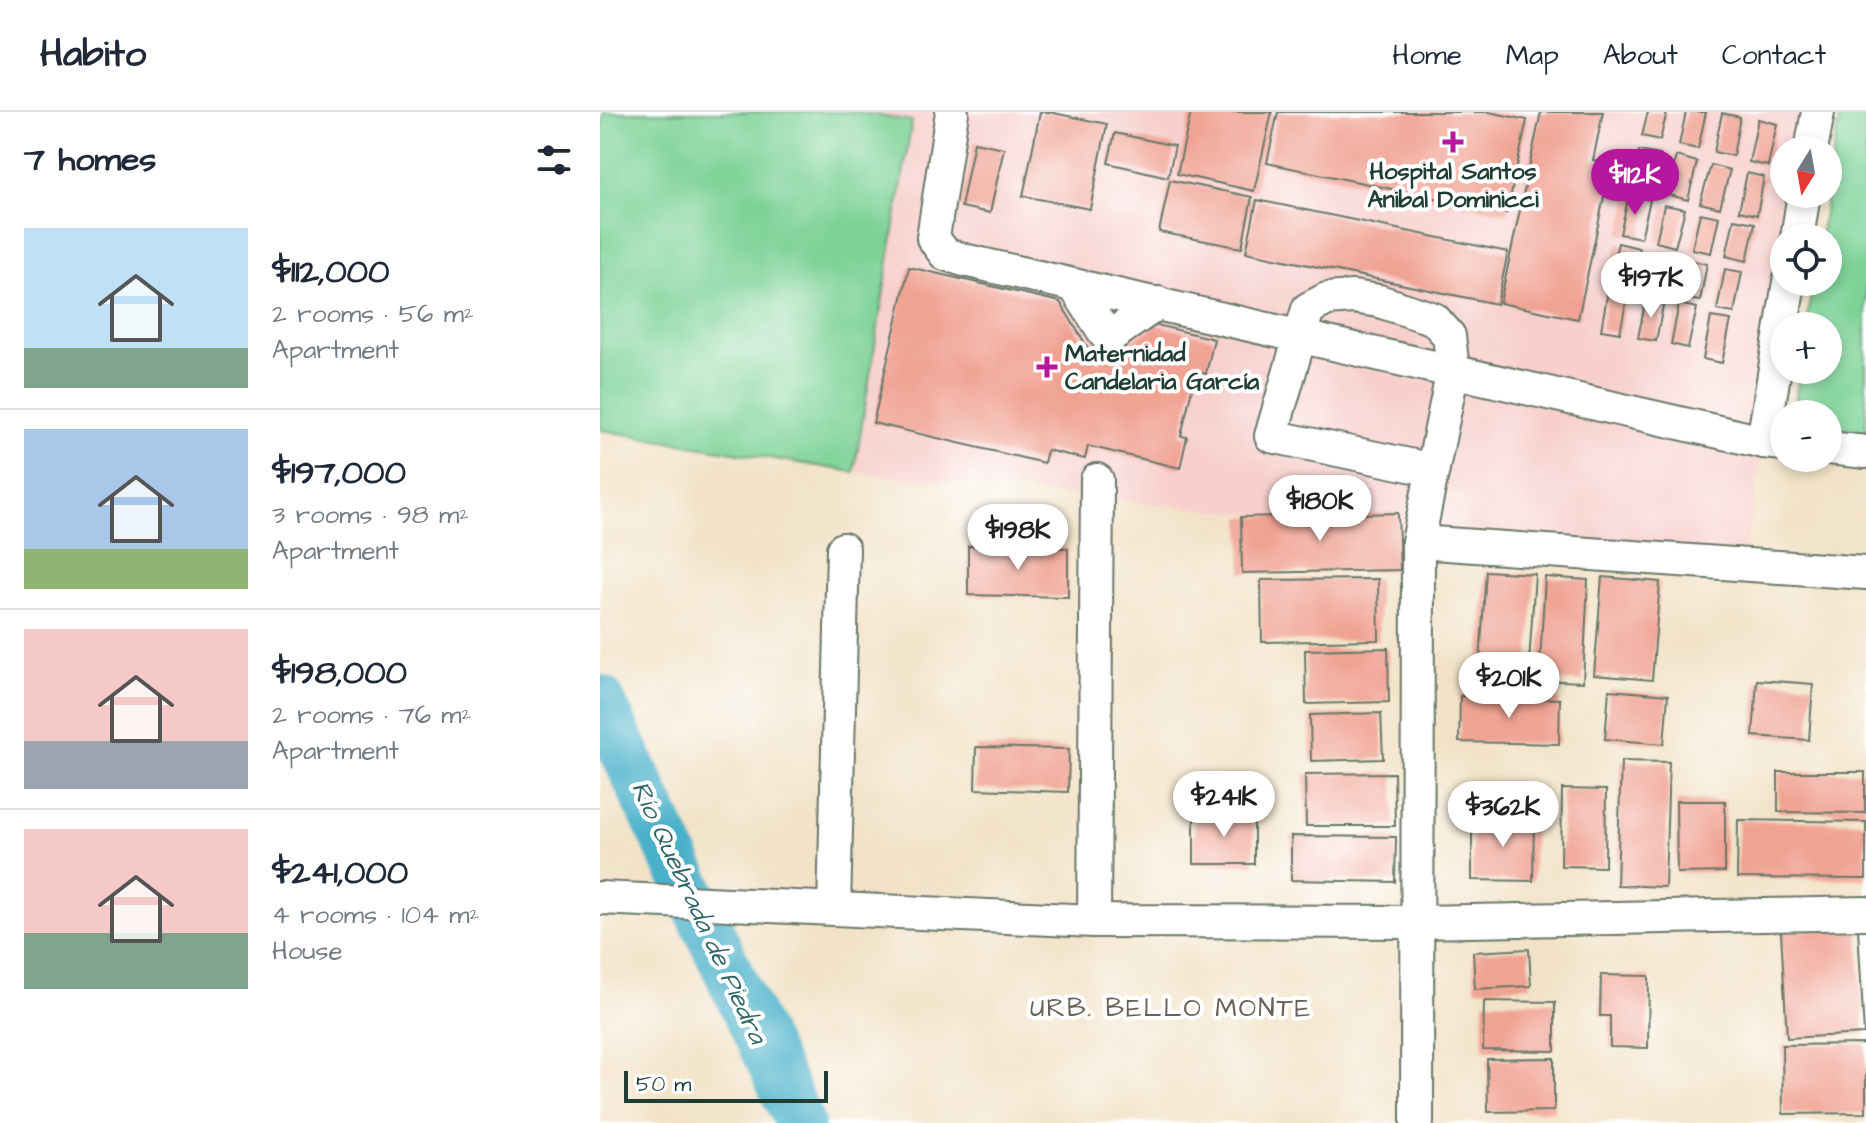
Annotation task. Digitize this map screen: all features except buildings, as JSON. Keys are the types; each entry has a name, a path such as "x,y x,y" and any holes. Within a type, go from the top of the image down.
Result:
{"street":[{"path":"952,112 933,238 945,254 1770,442"},
{"path":"1814,136 1818,112"},
{"path":"1074,285 1108,338 1158,303"},
{"path":"1777,400 1788,296"},
{"path":"1417,1123 1418,542 1433,470 1453,370 1449,336 1434,319 1379,301 1353,297 1327,299 1308,309 1271,436 1433,470"},
{"path":"1842,449 1866,452"},
{"path":"1094,921 1097,480"},
{"path":"1418,542 1866,573"},
{"path":"834,909 843,549"},
{"path":"600,898 1094,921 1418,922 1866,913"}],"shaded area":[{"path":"604,112 1818,112 1814,136 1770,136 1770,208 1798,208 1790,224 1770,224 1770,296 1788,296 1785,312 1770,312 1770,384 1773,384 1743,567 854,472 600,430 600,135"}],"green space":[{"path":"604,112 857,112 912,121 854,472 600,430 600,135"},
{"path":"1840,112 1866,112 1866,432 1842,428 1842,400 1796,400 1797,384 1842,384 1842,312 1808,312 1811,296 1842,296 1842,224 1822,224 1825,208 1842,208 1842,136 1836,136"}],"waterway":[{"name":"Río Quebrada de Piedra","path":"600,700 800,1123"}],"place":[{"name":"Hospital Santos Anibal Dominicci","path":"1453,142"},
{"name":"Maternidad Candelaria García","path":"1047,367"}],"district":[{"name":"URB. BELLO MONTE","path":"1171,1007"}]}
